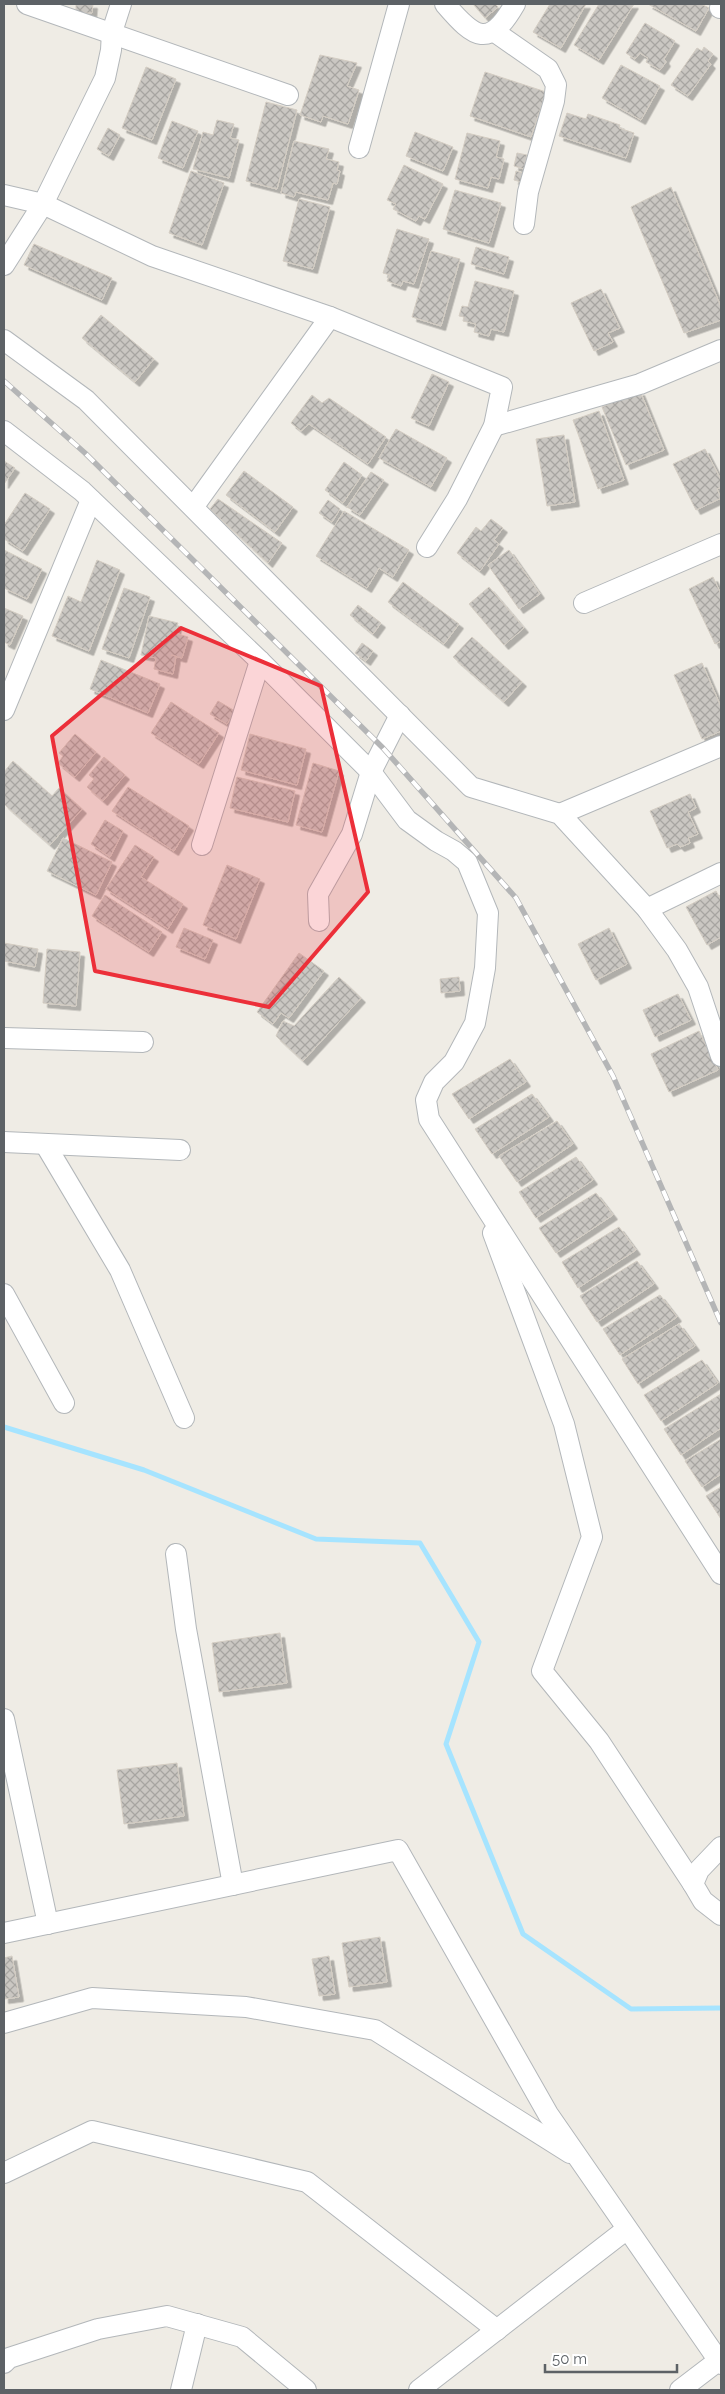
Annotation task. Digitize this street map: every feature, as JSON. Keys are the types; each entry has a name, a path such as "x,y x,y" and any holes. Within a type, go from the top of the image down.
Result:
{"street":[{"path":"27,4 112,32 288,95"},
{"path":"4,265 43,204 105,78 111,50 112,32 121,4"},
{"path":"359,148 399,4"},
{"path":"445,4 468,28 483,34 495,32 504,23 515,4"},
{"path":"495,32 548,69 556,85 554,101 528,192 524,224"},
{"path":"4,195 43,204 152,256 330,317 502,387 494,426 457,499 427,547"},
{"path":"194,506 330,317"},
{"path":"4,340 86,400 194,506 471,787 560,814 647,909 676,950 698,987 721,1056"},
{"path":"494,426 640,384 721,350"},
{"path":"4,431 92,500 260,662 371,772 407,820 436,841 454,851 467,862 488,913 484,968 475,1023 454,1062 434,1082 426,1100 430,1119 721,1574"},
{"path":"4,710 92,500"},
{"path":"584,603 721,544"},
{"path":"202,845 260,662"},
{"path":"318,921 318,894 352,834 371,772 400,715"},
{"path":"560,814 721,746"},
{"path":"647,909 721,873"},
{"path":"4,1038 144,1042"},
{"path":"4,1142 180,1150"},
{"path":"45,1144 120,1270 184,1418"},
{"path":"479,1196 564,1424 592,1537 542,1671 599,1741 704,1901 721,1915"},
{"path":"4,1294 64,1403"},
{"path":"176,1554 186,1629 233,1886"},
{"path":"4,1719 48,1924"},
{"path":"693,1884 699,1870 721,1847"},
{"path":"4,1933 398,1850 548,2114 720,2362 680,2390"},
{"path":"4,2024 92,1998 246,2007 375,2030 579,2159"},
{"path":"4,2173 92,2131 307,2182 497,2330"},
{"path":"419,2390 627,2229"},
{"path":"5,2356 98,2329 167,2316 242,2337 306,2390"},
{"path":"180,2390 197,2324"}],"highlighted area":[{"path":"181,628 321,686 368,892 269,1007 95,971 52,736"}],"building":[{"path":"76,4 93,4 92,13 76,13"},
{"path":"473,4 495,4 498,7 485,18"},
{"path":"550,4 586,4 561,48 533,32"},
{"path":"599,4 634,4 599,60 574,45"},
{"path":"648,4 701,4 709,8 696,31"},
{"path":"645,23 675,41 664,59 666,62 660,70 646,62 648,58 640,53 635,59 626,53"},
{"path":"704,47 713,54 708,61 711,64 688,96 671,85 697,48 702,51"},
{"path":"320,55 357,63 347,86 359,90 348,124 323,116 321,122 300,115"},
{"path":"621,65 660,86 641,120 602,98"},
{"path":"146,67 176,79 152,140 122,128"},
{"path":"485,72 546,92 531,137 470,116"},
{"path":"266,102 297,110 277,189 246,181"},
{"path":"567,113 586,119 588,114 620,125 619,128 634,133 626,158 559,136"},
{"path":"217,120 234,124 230,138 239,140 229,178 193,169 203,132 213,135"},
{"path":"172,121 198,131 183,168 158,158"},
{"path":"108,128 120,135 109,156 97,149"},
{"path":"415,132 453,147 443,171 406,156"},
{"path":"467,133 500,141 496,157 504,159 499,179 491,177 488,188 455,179"},
{"path":"294,141 329,149 326,159 339,162 337,170 340,171 337,184 333,183 328,200 296,192 294,197 281,193"},
{"path":"517,153 527,155 524,169 514,166"},
{"path":"404,165 443,184 425,219 419,216 416,221 393,209 396,204 387,200"},
{"path":"191,171 224,183 202,245 169,233"},
{"path":"516,171 523,173 521,182 514,180"},
{"path":"671,187 721,307 721,320 684,333 631,207"},
{"path":"455,190 501,203 489,243 443,229"},
{"path":"299,199 330,207 313,269 283,261"},
{"path":"397,229 429,239 414,284 403,281 401,286 387,281 390,275 383,273"},
{"path":"34,244 112,278 102,300 24,265"},
{"path":"476,247 509,257 504,274 471,264"},
{"path":"431,251 460,259 441,326 412,317"},
{"path":"475,281 514,291 504,332 491,329 489,336 474,332 476,324 463,321 464,317 459,316 462,306 468,307"},
{"path":"601,289 620,328 608,333 613,342 594,351 571,303"},
{"path":"101,315 154,359 135,382 82,338"},
{"path":"432,374 449,382 429,426 411,418"},
{"path":"640,391 664,450 626,465 602,407"},
{"path":"312,395 322,403 329,398 386,437 368,464 309,424 301,431 291,423"},
{"path":"599,411 624,480 598,489 573,420"},
{"path":"396,429 447,458 431,487 379,458"},
{"path":"564,435 575,502 547,506 536,439"},
{"path":"705,449 721,480 721,487 717,489 721,498 696,510 673,464"},
{"path":"4,461 15,468 4,484"},
{"path":"344,462 362,475 343,503 325,490"},
{"path":"244,471 293,507 275,532 226,495"},
{"path":"371,472 384,480 360,515 347,507"},
{"path":"25,493 50,509 23,551 4,539 4,525"},
{"path":"218,499 282,543 268,563 210,509"},
{"path":"328,500 340,509 332,522 319,513"},
{"path":"344,511 409,550 393,577 379,568 367,588 316,556"},
{"path":"491,519 503,528 494,540 499,544 480,571 457,553 476,527 481,531"},
{"path":"4,550 42,569 27,599 4,588"},
{"path":"509,550 540,594 519,609 488,565"},
{"path":"97,560 120,570 89,651 52,636 68,596 81,602"},
{"path":"713,577 721,594 721,641 715,644 689,589"},
{"path":"403,582 459,624 444,644 388,602"},
{"path":"489,587 524,628 504,645 469,604"},
{"path":"124,588 150,597 129,658 102,649"},
{"path":"358,605 381,623 373,634 350,615"},
{"path":"4,608 23,616 10,645 4,642"},
{"path":"149,616 178,623 175,633 188,637 182,658 176,656 173,674 154,669 156,658 141,655"},
{"path":"472,637 522,682 504,702 453,657"},
{"path":"362,643 373,651 366,661 355,653"},
{"path":"101,660 160,684 148,713 90,689"},
{"path":"702,663 721,707 721,731 702,739 674,675"},
{"path":"218,701 235,711 227,724 210,714"},
{"path":"171,702 219,733 199,764 151,733"},
{"path":"75,734 96,752 75,777 58,763 63,756 59,753"},
{"path":"250,734 306,749 297,785 241,770"},
{"path":"104,757 125,775 103,801 87,787 94,779 89,775"},
{"path":"13,761 52,796 59,788 82,809 50,845 4,804 4,772"},
{"path":"313,763 339,771 322,832 296,825"},
{"path":"237,777 295,791 288,822 230,808"},
{"path":"128,787 189,826 174,851 112,811"},
{"path":"690,794 696,808 688,812 698,834 688,838 690,843 680,847 677,844 667,848 650,811"},
{"path":"105,820 123,831 110,857 91,844"},
{"path":"63,838 112,862 96,895 47,871"},
{"path":"135,845 154,857 141,877 183,904 168,929 106,889"},
{"path":"227,865 260,879 236,939 203,925"},
{"path":"716,891 721,900 721,937 707,945 686,907"},
{"path":"105,895 162,932 149,952 92,916"},
{"path":"184,928 213,940 205,959 176,947"},
{"path":"609,928 627,964 596,980 578,944"},
{"path":"4,943 38,949 35,967 4,961"},
{"path":"47,949 80,952 76,1006 43,1003"},
{"path":"299,953 324,971 289,1018 281,1013 273,1024 257,1012"},
{"path":"339,977 361,998 303,1061 276,1036 283,1021 294,1026"},
{"path":"459,977 460,991 441,993 440,979"},
{"path":"678,994 691,1020 655,1037 643,1010"},
{"path":"699,1031 718,1070 669,1092 651,1054"},
{"path":"510,1059 526,1082 469,1119 452,1094"},
{"path":"532,1094 549,1117 492,1154 475,1129"},
{"path":"557,1121 573,1144 517,1182 499,1156"},
{"path":"576,1157 593,1180 536,1218 519,1192"},
{"path":"596,1193 613,1215 556,1253 539,1228"},
{"path":"619,1227 636,1250 578,1288 562,1262"},
{"path":"637,1261 654,1284 597,1322 580,1296"},
{"path":"660,1295 677,1317 620,1355 603,1329"},
{"path":"679,1324 695,1346 638,1384 622,1359"},
{"path":"702,1360 718,1383 661,1421 644,1395"},
{"path":"721,1394 721,1428 681,1455 664,1429"},
{"path":"721,1439 721,1474 702,1487 685,1461"},
{"path":"721,1487 721,1519 706,1496"},
{"path":"280,1633 287,1683 219,1692 212,1643"},
{"path":"177,1763 184,1816 124,1824 117,1770"},
{"path":"380,1937 387,1982 349,1987 342,1943"},
{"path":"12,1956 19,1997 4,1999 4,1958"},
{"path":"329,1956 335,1994 319,1996 312,1959"}],"waterway":[{"path":"4,1427 144,1470 316,1539 420,1543 479,1642 446,1744 523,1934 631,2009 721,2008"}],"railway":[{"path":"4,381 85,453 383,748 516,898 613,1076 721,1323"}]}
